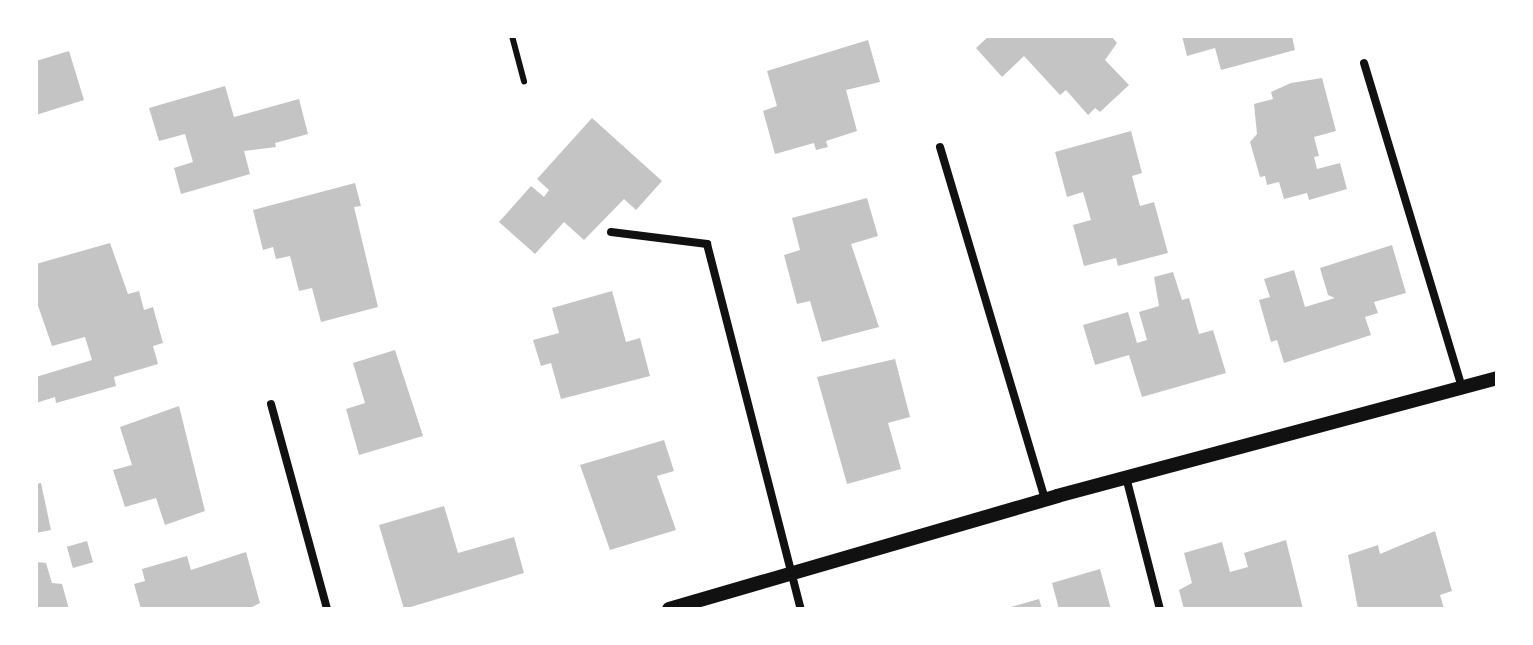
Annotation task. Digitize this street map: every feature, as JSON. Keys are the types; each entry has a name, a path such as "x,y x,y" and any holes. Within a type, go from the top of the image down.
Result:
{"street":[{"path":"1364,63 1462,387"},
{"path":"940,147 1045,499"},
{"path":"611,232 707,244 801,609"},
{"path":"669,609 1045,499 1497,378"},
{"path":"271,404 327,609"},
{"path":"1126,477 1160,609"}],"lane":[{"path":"512,36 524,81"}],"building":[{"path":"989,36 1111,36 1117,43 1105,60 1129,85 1100,112 1095,108 1088,115 1066,90 1060,95 1024,56 1002,77 976,48"},
{"path":"1182,36 1292,36 1295,50 1221,70 1215,48 1187,56"},
{"path":"868,40 880,82 846,90 857,131 826,141 828,147 816,150 814,143 775,154 763,111 777,106 767,71"},
{"path":"69,51 84,100 36,115 36,61"},
{"path":"1322,78 1336,131 1314,137 1319,156 1314,157 1317,169 1340,163 1347,189 1309,200 1307,193 1284,199 1279,182 1267,185 1265,176 1260,177 1250,142 1257,134 1254,104 1273,99 1271,92 1291,83"},
{"path":"225,86 234,117 299,99 308,134 275,143 276,147 244,151 250,174 181,194 174,168 193,162 185,134 159,141 149,108"},
{"path":"592,118 662,181 636,210 624,199 584,240 564,222 535,254 499,222 531,186 544,197 549,190 537,179"},
{"path":"1131,131 1142,173 1132,176 1140,206 1154,202 1168,253 1118,266 1116,258 1084,266 1073,225 1091,220 1083,192 1067,197 1055,152"},
{"path":"355,183 361,206 354,207 378,307 321,322 312,288 299,291 290,256 276,259 273,247 263,250 253,210"},
{"path":"867,198 878,236 851,244 879,327 822,342 810,301 797,304 784,255 800,250 792,218"},
{"path":"110,243 128,294 139,291 144,310 153,307 163,343 153,346 158,364 114,377 116,386 56,403 55,397 36,403 36,377 92,360 85,337 52,346 36,300 36,264"},
{"path":"1392,245 1406,293 1374,302 1378,313 1365,317 1371,335 1284,363 1277,340 1271,342 1259,300 1270,297 1264,279 1294,270 1305,307 1335,298 1328,295 1320,268"},
{"path":"1173,272 1182,300 1189,298 1199,334 1213,330 1226,373 1142,397 1129,355 1095,365 1083,325 1128,312 1137,343 1147,340 1139,312 1159,306 1154,277"},
{"path":"612,291 626,342 640,338 650,376 561,399 551,363 541,366 533,340 559,333 552,308"},
{"path":"395,350 423,436 359,455 346,409 365,403 353,363"},
{"path":"895,359 910,417 888,423 901,469 847,484 817,377"},
{"path":"179,406 205,511 165,525 156,498 125,507 113,470 132,465 120,427"},
{"path":"664,440 674,471 657,476 676,530 610,550 580,465"},
{"path":"41,483 51,530 36,533 36,484"},
{"path":"444,506 458,553 514,537 524,573 404,609 379,525"},
{"path":"1435,531 1452,591 1440,595 1444,609 1358,609 1348,555 1378,545 1380,554"},
{"path":"1286,540 1303,609 1184,609 1179,590 1192,583 1184,553 1222,542 1230,572 1248,567 1244,553"},
{"path":"87,541 93,562 73,568 67,547"},
{"path":"246,552 260,603 248,609 141,609 134,584 145,581 142,569 187,556 191,570"},
{"path":"36,562 46,563 52,583 62,584 69,609 36,609"},
{"path":"1100,569 1111,609 1059,609 1052,583"},
{"path":"1039,599 1042,609 1007,609 1007,608"}]}
